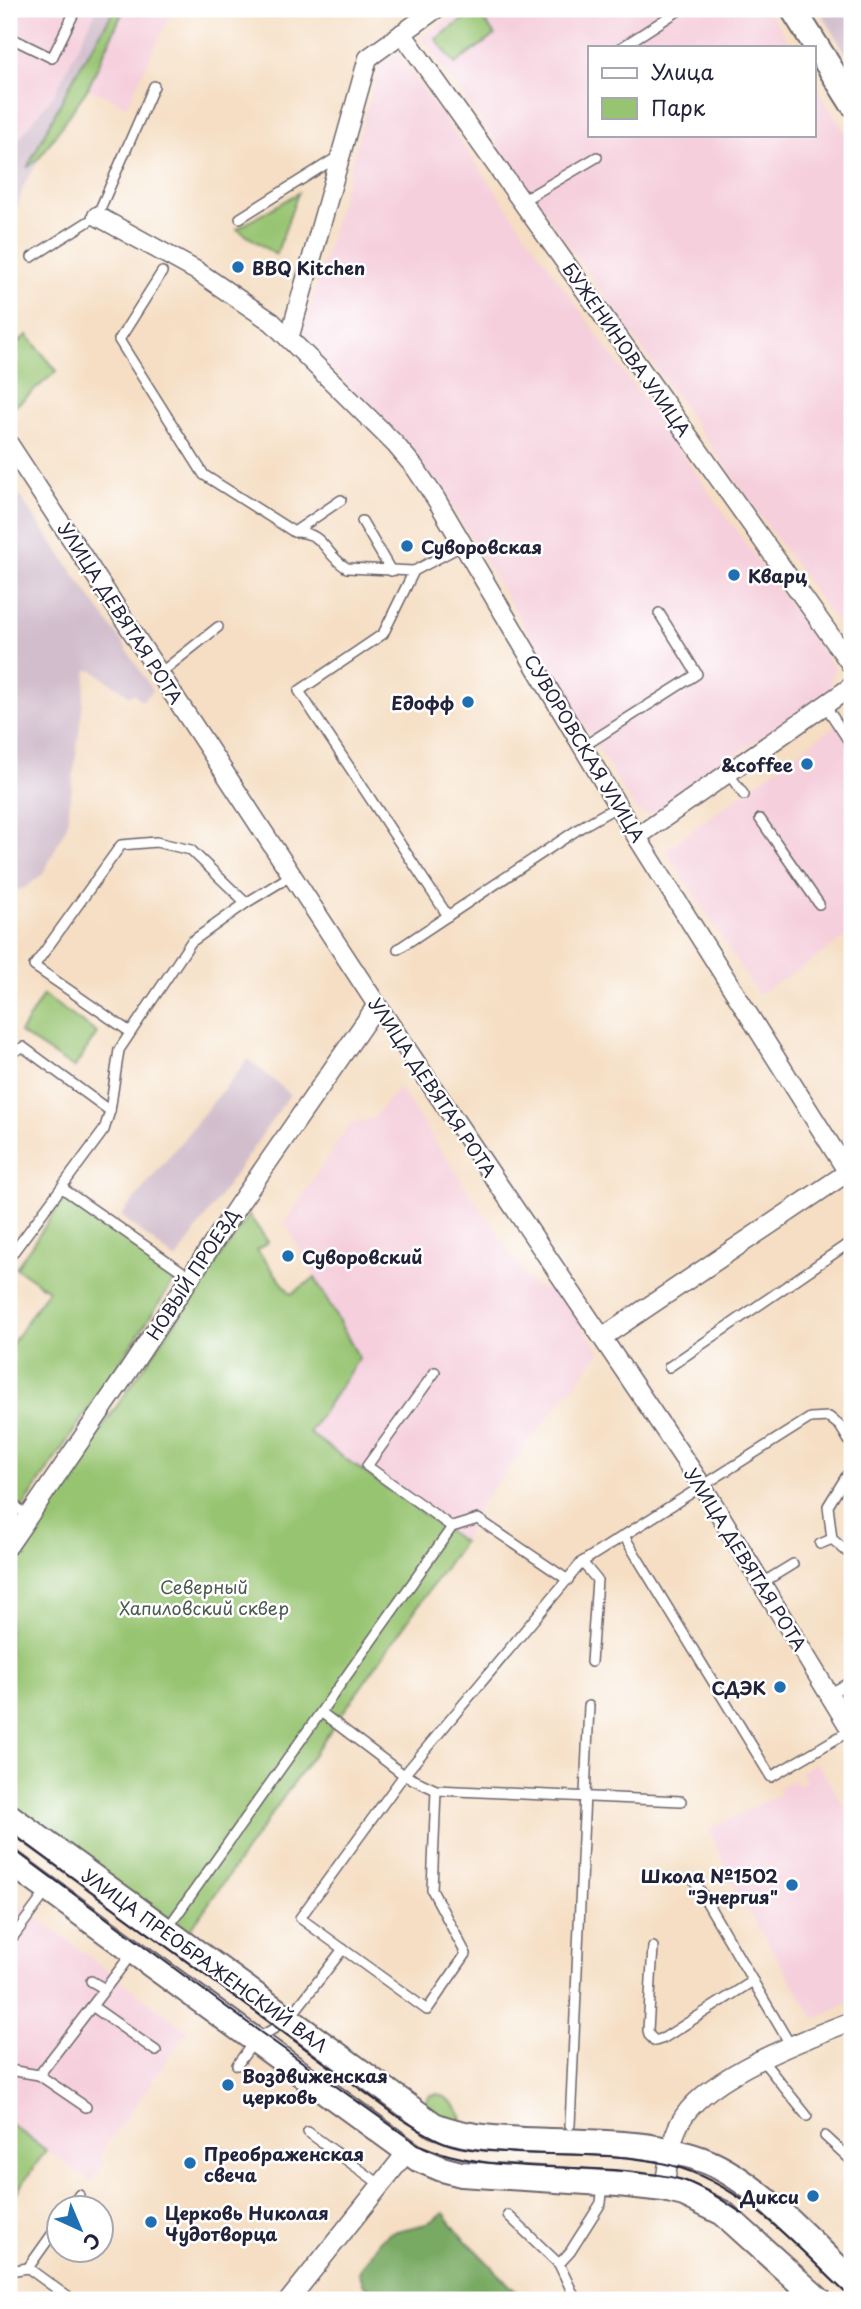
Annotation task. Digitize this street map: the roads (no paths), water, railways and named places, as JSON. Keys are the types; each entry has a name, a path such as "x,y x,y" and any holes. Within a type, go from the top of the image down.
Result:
{"main road":[{"path":"793,9 852,103"},
{"name":"УЛИЦА ПРЕОБРАЖЕНСКИЙ ВАЛ","path":"9,1816 434,2125 452,2132 486,2138 622,2145 671,2151 709,2163 748,2185 852,2281"},
{"name":"УЛИЦА ПРЕОБРАЖЕНСКИЙ ВАЛ","path":"9,1861 407,2152 430,2165 461,2174 603,2182 664,2189 705,2202 723,2213 819,2300"}],"street":[{"path":"289,339 368,58 436,9"},
{"name":"БУЖЕНИНОВА УЛИЦА","path":"402,33 852,666"},
{"name":"СУВОРОВСКАЯ УЛИЦА","path":"97,216 246,303 289,339 416,469 618,806 850,1176"},
{"name":"УЛИЦА ДЕВЯТАЯ РОТА","path":"9,444 377,1005 703,1487 852,1731"},
{"path":"638,837 852,686"},
{"name":"НОВЫЙ ПРОЕЗД","path":"9,1545 377,1005"},
{"path":"603,1337 850,1176"},
{"path":"664,2189 671,2151 684,2116 707,2091 791,2046 852,2021"},
{"path":"289,2300 407,2152"}],"lane":[{"path":"9,37 52,58 76,9"},
{"path":"624,46 681,9"},
{"path":"32,257 97,216 154,86"},
{"path":"240,218 339,156"},
{"path":"522,201 597,157"},
{"path":"162,272 119,340 204,475 294,532 307,532 315,537 347,568 414,571 463,545"},
{"path":"294,532 341,500"},
{"path":"362,521 391,570"},
{"path":"414,571 383,634 299,691 448,916"},
{"path":"584,746 697,674 659,613"},
{"path":"159,674 218,626"},
{"path":"825,705 852,746"},
{"path":"729,773 744,795"},
{"path":"398,949 583,826 618,806"},
{"path":"760,819 819,904"},
{"path":"130,1032 34,966 121,845 156,842 191,850 246,903"},
{"path":"10,1253 104,1130 110,1111 119,1049 191,942 292,875"},
{"path":"9,1054 23,1047 110,1111"},
{"path":"62,1188 190,1277"},
{"path":"669,1367 852,1241"},
{"path":"435,1372 367,1466 452,1527"},
{"path":"436,1790 432,1890 466,1954 427,2010 300,1918 404,1775 582,1562 810,1418 829,1416 840,1426 852,1446"},
{"path":"852,1467 828,1506 832,1539 852,1556"},
{"path":"9,1502 29,1516"},
{"path":"165,1931 452,1527 478,1519 568,1580"},
{"path":"624,1536 771,1777 852,1731"},
{"path":"820,1544 832,1539"},
{"path":"582,1562 597,1580 591,1662"},
{"path":"762,1583 793,1564"},
{"path":"829,1694 852,1681"},
{"path":"570,2125 589,1706"},
{"path":"321,1713 404,1775 436,1790 681,1801"},
{"path":"695,1882 791,2046"},
{"path":"13,1937 48,1890"},
{"path":"653,1947 648,2030 655,2041 753,1981"},
{"path":"237,2065 254,2040 288,2020 343,1949"},
{"path":"40,2075 134,1951"},
{"path":"91,1981 105,1989"},
{"path":"92,2006 156,2051"},
{"path":"762,2060 807,2116"},
{"path":"9,2070 40,2075 86,2107"},
{"path":"308,2132 381,2185"},
{"path":"825,2136 852,2161"},
{"path":"559,2264 570,2252 601,2203 603,2182"},
{"path":"508,2215 559,2264 576,2300"},
{"path":"29,2268 46,2243"},
{"path":"9,2271 29,2268 72,2300"}],"tram line":[{"path":"9,1831 397,2116 428,2135 448,2144 473,2149 633,2158 670,2165 697,2174 722,2187 769,2220 852,2299"},
{"path":"9,1846 417,2144 469,2160 497,2164 607,2169 671,2177 699,2187 743,2214"}],"place":[{"name":"BBQ Kitchen","path":"238,267"},
{"name":"Суворовская","path":"407,546"},
{"name":"Кварц","path":"734,575"},
{"name":"Едофф","path":"468,702"},
{"name":"&coffee","path":"807,764"},
{"name":"Суворовский","path":"288,1256"},
{"name":"СДЭК","path":"780,1687"},
{"name":"Школа №1502 \"Энергия\"","path":"792,1885"},
{"name":"Воздвиженская церковь","path":"228,2085"},
{"name":"Преображенская свеча","path":"190,2163"},
{"name":"Дикси","path":"813,2196"},
{"name":"Церковь Николая Чудотворца","path":"151,2222"}],"park label":[{"name":"Северный Хапиловский сквер","path":"204,1596"}]}
